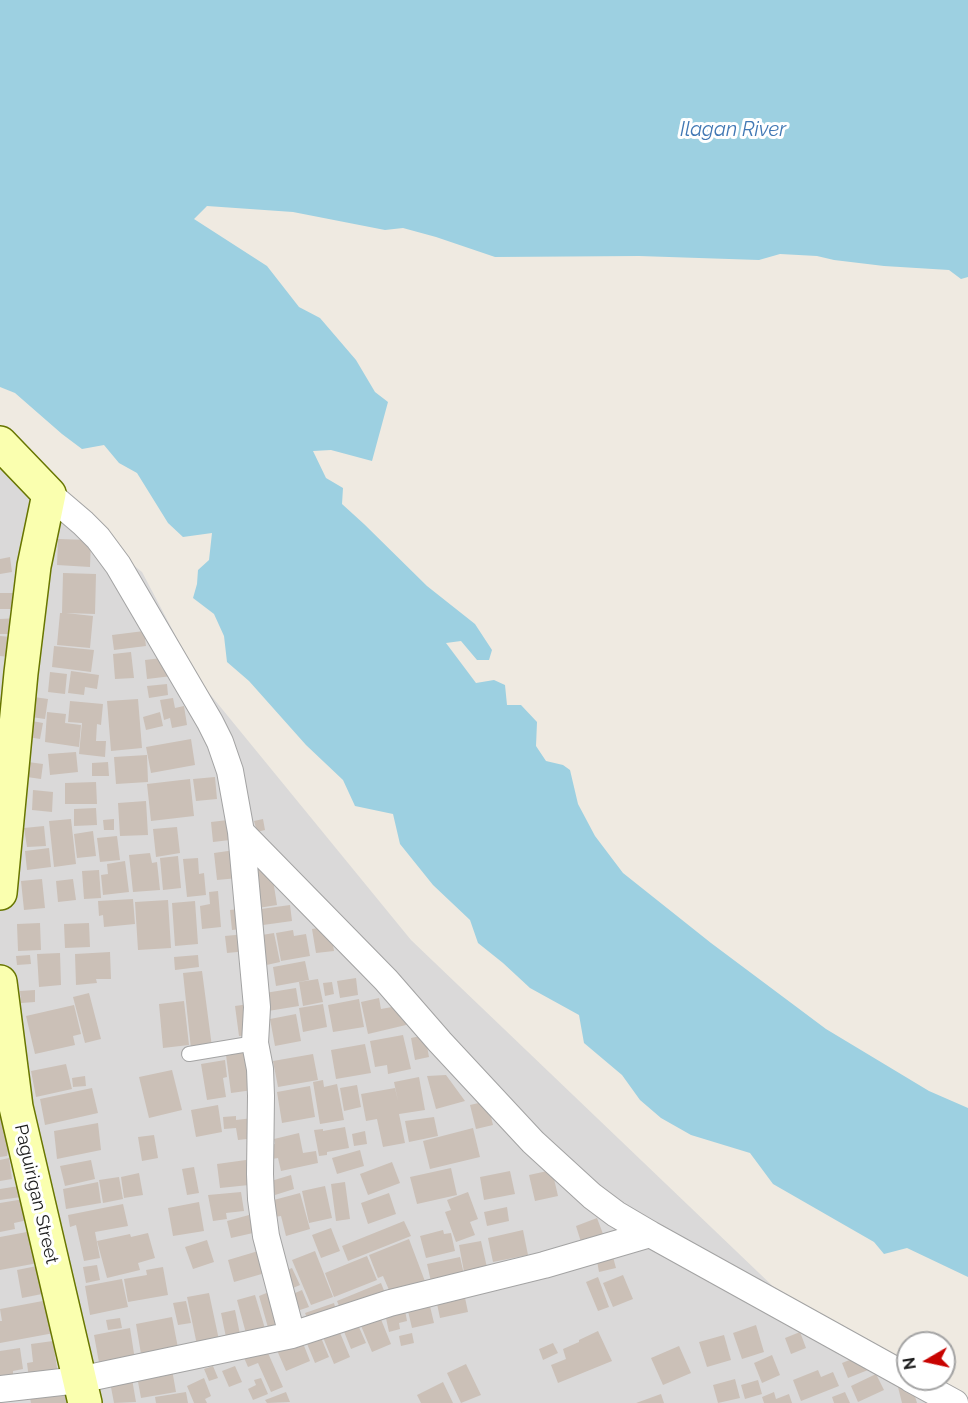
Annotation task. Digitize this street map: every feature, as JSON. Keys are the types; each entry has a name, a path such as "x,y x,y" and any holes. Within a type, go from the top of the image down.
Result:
{"main road":[{"path":"0,442 50,494 34,566 21,673 0,893"},
{"name":"Paguirigan Street","path":"0,982 8,1109 82,1391"}],"street":[{"path":"50,494 98,538 118,565 200,704 220,742 230,771 241,832 257,1007 255,1043 261,1096 262,1208 266,1236 292,1335"},
{"path":"241,832 386,980 533,1142 592,1196 616,1214 650,1234 896,1371"},
{"path":"0,1389 82,1391 292,1335 390,1302 544,1265 650,1234"},
{"path":"933,1391 955,1403"}],"lane":[{"path":"189,1054 255,1043"}],"shaded area":[{"path":"0,451 65,510 142,572 200,682 411,940 805,1317 896,1365 896,1391 945,1391 968,1403 0,1403"}],"water":[{"name":"Ilagan River","path":"0,0 968,0 968,277 961,279 949,270 884,266 817,256 780,254 759,260 639,256 495,257 403,228 385,230 293,212 207,206 194,219 267,266 299,307 320,318 356,360 375,392 388,402 372,461 331,450 313,451 326,478 343,488 342,504 427,586 475,624 492,650 489,660 477,660 461,641 446,643 476,683 494,680 505,685 507,705 521,705 537,722 536,746 546,761 563,765 570,770 578,804 595,836 623,873 711,943 826,1029 929,1091 968,1108 968,1277 907,1248 884,1254 874,1242 773,1184 750,1153 691,1135 661,1118 640,1100 622,1075 584,1043 579,1015 530,988 478,943 470,920 433,885 400,844 393,814 355,806 343,780 306,745 249,681 227,662 224,636 214,614 193,598 198,570 209,560 212,533 183,537 168,523 137,473 119,463 104,445 82,449 15,393 0,387"}],"building":[{"path":"58,539 91,540 90,567 57,565"},
{"path":"10,557 12,572 0,574 0,559"},
{"path":"63,573 96,574 95,614 66,613 93,616 90,648 57,645 60,613 62,613"},
{"path":"0,593 22,593 22,609 0,609"},
{"path":"19,618 19,634 0,634 0,619"},
{"path":"144,631 146,646 114,650 112,635"},
{"path":"0,636 11,637 9,657 0,656"},
{"path":"54,646 94,650 91,672 52,667"},
{"path":"131,652 134,678 115,679 113,654"},
{"path":"170,657 172,676 147,679 145,660"},
{"path":"71,671 99,675 97,689 85,687 84,695 68,693"},
{"path":"50,672 67,674 65,694 48,692"},
{"path":"167,684 168,695 149,698 147,686"},
{"path":"34,697 48,699 45,719 31,717"},
{"path":"173,698 175,708 184,706 187,725 172,728 170,718 164,720 160,700"},
{"path":"138,699 142,748 111,751 107,701"},
{"path":"70,701 103,704 101,725 97,724 96,741 106,741 105,757 79,754 82,723 68,722"},
{"path":"47,712 66,714 65,723 81,725 79,747 45,742"},
{"path":"160,712 163,726 146,730 143,717"},
{"path":"32,721 43,723 40,739 28,737"},
{"path":"191,739 195,765 151,773 146,747"},
{"path":"76,752 78,772 50,775 48,754"},
{"path":"147,755 148,782 116,784 114,757"},
{"path":"28,762 43,764 41,779 27,777"},
{"path":"108,762 109,776 92,776 92,763"},
{"path":"215,777 217,799 196,801 193,779"},
{"path":"190,779 194,816 151,821 147,784"},
{"path":"96,782 97,804 65,804 65,783"},
{"path":"33,790 53,792 52,812 32,810"},
{"path":"146,801 148,835 120,836 118,803"},
{"path":"96,808 97,825 74,826 74,809"},
{"path":"71,819 76,864 54,867 49,821"},
{"path":"114,819 114,830 104,830 103,820"},
{"path":"263,819 265,830 257,832 254,821"},
{"path":"228,820 230,840 213,842 211,822"},
{"path":"44,826 46,846 27,847 24,828"},
{"path":"177,827 180,853 156,857 153,829"},
{"path":"93,831 96,856 77,858 74,834"},
{"path":"117,836 120,860 100,862 97,838"},
{"path":"49,848 51,867 27,870 25,851"},
{"path":"235,850 238,878 217,880 214,853"},
{"path":"150,853 152,863 157,862 160,890 133,892 129,855"},
{"path":"178,856 181,888 163,890 160,858"},
{"path":"198,858 199,874 204,873 206,895 187,897 183,859"},
{"path":"125,861 129,892 103,895 101,875 108,874 107,864"},
{"path":"271,867 277,905 258,908 253,869"},
{"path":"99,870 101,898 84,899 82,871"},
{"path":"42,879 45,908 24,910 21,881"},
{"path":"73,879 76,900 58,902 56,881"},
{"path":"218,891 221,927 202,929 200,906 210,904 209,892"},
{"path":"133,899 135,924 104,927 103,915 99,916 98,901"},
{"path":"168,900 171,948 138,950 135,902"},
{"path":"195,901 198,944 175,946 172,903"},
{"path":"290,905 292,921 263,925 261,909"},
{"path":"247,908 249,928 232,930 230,910"},
{"path":"40,923 41,950 18,951 17,924"},
{"path":"89,923 90,947 65,948 64,924"},
{"path":"330,926 334,951 316,953 312,929"},
{"path":"293,930 294,936 306,934 310,956 281,961 276,933"},
{"path":"274,933 280,962 262,966 256,936"},
{"path":"245,934 247,951 227,953 225,936"},
{"path":"110,952 111,979 96,979 97,983 76,985 75,954"},
{"path":"60,953 61,985 39,987 37,954"},
{"path":"30,955 31,964 17,965 16,956"},
{"path":"198,955 199,967 175,970 174,957"},
{"path":"305,961 309,980 276,986 273,967"},
{"path":"202,971 212,1047 191,1049 183,973"},
{"path":"356,978 358,995 340,998 337,981"},
{"path":"318,979 323,1002 303,1006 299,982"},
{"path":"332,982 334,994 325,996 323,983"},
{"path":"296,988 299,1006 268,1011 265,993"},
{"path":"35,990 35,1002 21,1003 20,991"},
{"path":"89,993 101,1039 85,1043 73,997"},
{"path":"379,998 381,1009 403,1005 406,1025 368,1034 361,1002"},
{"path":"359,999 364,1027 333,1032 328,1005"},
{"path":"184,1001 189,1045 163,1048 159,1004"},
{"path":"249,1004 253,1035 239,1036 235,1006"},
{"path":"323,1004 327,1027 303,1032 299,1008"},
{"path":"74,1005 81,1034 73,1036 75,1045 35,1054 26,1016"},
{"path":"296,1014 301,1041 275,1046 270,1019"},
{"path":"403,1035 411,1069 388,1074 387,1065 375,1067 370,1041"},
{"path":"425,1035 429,1057 415,1060 411,1038"},
{"path":"365,1044 371,1073 336,1079 331,1050"},
{"path":"247,1052 253,1090 231,1093 226,1055"},
{"path":"313,1054 318,1080 278,1087 273,1061"},
{"path":"225,1060 227,1077 223,1078 226,1097 207,1100 201,1064"},
{"path":"66,1064 72,1089 36,1097 31,1071"},
{"path":"172,1070 182,1110 149,1118 139,1077"},
{"path":"446,1075 465,1101 436,1109 427,1076"},
{"path":"85,1076 86,1086 73,1087 72,1078"},
{"path":"419,1077 425,1110 399,1114 405,1143 383,1147 377,1119 366,1121 361,1094 395,1088 398,1101 394,1082"},
{"path":"323,1080 324,1087 337,1084 344,1120 320,1124 313,1082"},
{"path":"357,1085 361,1107 344,1111 340,1088"},
{"path":"310,1086 315,1117 282,1123 277,1092"},
{"path":"92,1088 98,1113 45,1125 40,1099"},
{"path":"487,1101 493,1125 476,1129 470,1105"},
{"path":"218,1105 222,1132 196,1137 191,1110"},
{"path":"236,1116 236,1120 253,1118 256,1138 238,1140 236,1128 224,1129 223,1117"},
{"path":"434,1117 438,1136 409,1142 405,1121"},
{"path":"5,1118 6,1138 12,1137 14,1150 8,1151 7,1156 0,1157 0,1119"},
{"path":"98,1123 101,1150 57,1159 54,1131"},
{"path":"345,1127 349,1148 327,1152 327,1155 319,1156 314,1130 323,1129 323,1131"},
{"path":"473,1128 480,1157 430,1169 423,1141"},
{"path":"365,1131 367,1144 354,1146 352,1134"},
{"path":"299,1133 303,1153 316,1151 318,1163 281,1171 278,1158 272,1159 269,1145 275,1144 274,1139"},
{"path":"154,1135 158,1158 142,1161 138,1137"},
{"path":"360,1150 364,1166 337,1174 332,1158"},
{"path":"9,1158 12,1179 0,1181 0,1160"},
{"path":"91,1160 95,1179 65,1186 60,1166"},
{"path":"246,1160 249,1185 220,1188 217,1164"},
{"path":"392,1162 400,1183 368,1195 360,1174"},
{"path":"194,1167 199,1193 187,1195 182,1169"},
{"path":"451,1168 457,1195 417,1204 410,1177"},
{"path":"552,1170 558,1196 535,1201 529,1175"},
{"path":"510,1171 515,1194 484,1200 480,1177"},
{"path":"139,1173 143,1195 124,1198 121,1177"},
{"path":"291,1175 294,1189 275,1195 271,1181"},
{"path":"119,1177 123,1199 103,1203 99,1180"},
{"path":"98,1182 101,1203 66,1209 63,1189"},
{"path":"345,1182 350,1219 336,1221 331,1184"},
{"path":"19,1186 21,1197 0,1200 0,1189"},
{"path":"325,1186 332,1218 309,1223 302,1191"},
{"path":"241,1192 244,1211 226,1213 227,1219 213,1221 208,1195"},
{"path":"468,1192 478,1219 470,1222 475,1235 456,1242 445,1212 451,1210 447,1200"},
{"path":"300,1193 310,1229 286,1236 281,1216 274,1217 270,1201"},
{"path":"389,1193 396,1214 368,1224 361,1203"},
{"path":"24,1199 28,1220 14,1223 15,1229 0,1232 0,1203"},
{"path":"199,1202 204,1231 173,1236 168,1208"},
{"path":"123,1204 128,1226 95,1232 100,1258 84,1261 76,1225 70,1227 68,1215"},
{"path":"507,1207 509,1221 487,1226 484,1212"},
{"path":"249,1215 253,1233 231,1238 227,1221"},
{"path":"597,1218 603,1234 581,1242 576,1226"},
{"path":"404,1221 411,1236 348,1261 342,1246"},
{"path":"331,1228 340,1251 321,1258 312,1235"},
{"path":"443,1230 444,1234 451,1233 455,1251 426,1258 420,1236"},
{"path":"523,1230 528,1255 493,1262 488,1238"},
{"path":"32,1231 38,1263 0,1270 0,1237"},
{"path":"148,1233 155,1258 138,1263 140,1270 107,1278 97,1241 130,1234 131,1237"},
{"path":"409,1239 426,1284 392,1297 383,1276 378,1278 369,1255"},
{"path":"207,1240 214,1262 193,1269 185,1247"},
{"path":"481,1241 488,1272 465,1277 459,1245"},
{"path":"265,1249 272,1271 234,1282 228,1260"},
{"path":"315,1251 333,1297 311,1305 292,1260"},
{"path":"367,1256 377,1280 334,1297 325,1273"},
{"path":"460,1257 465,1279 432,1286 427,1264"},
{"path":"613,1257 616,1268 599,1272 597,1261"},
{"path":"97,1265 100,1280 86,1283 83,1267"},
{"path":"37,1266 42,1294 22,1298 17,1270"},
{"path":"163,1267 168,1295 128,1302 124,1279 147,1275 146,1270"},
{"path":"292,1268 300,1285 293,1288 285,1271"},
{"path":"623,1275 633,1299 613,1307 603,1283"},
{"path":"598,1277 609,1307 598,1311 586,1282"},
{"path":"122,1279 128,1307 90,1315 85,1286"},
{"path":"381,1283 387,1298 343,1316 337,1301"},
{"path":"302,1290 309,1307 300,1310 293,1294"},
{"path":"269,1292 285,1326 269,1331 259,1296"},
{"path":"209,1293 219,1340 197,1345 187,1297"},
{"path":"464,1293 468,1312 440,1318 436,1299"},
{"path":"255,1295 266,1332 247,1337 237,1300"},
{"path":"48,1300 54,1333 0,1343 0,1321 2,1321 0,1309"},
{"path":"186,1301 191,1323 178,1325 173,1303"},
{"path":"429,1302 434,1323 412,1328 407,1307"},
{"path":"334,1303 337,1314 309,1323 305,1313"},
{"path":"404,1305 407,1321 399,1323 400,1329 389,1332 384,1309"},
{"path":"235,1310 241,1339 227,1342 221,1313"},
{"path":"378,1312 391,1344 372,1352 359,1321"},
{"path":"172,1317 178,1348 141,1354 136,1324"},
{"path":"120,1318 122,1328 108,1330 106,1320"},
{"path":"355,1318 366,1343 351,1349 341,1324"},
{"path":"336,1323 350,1357 334,1364 320,1330"},
{"path":"756,1325 764,1352 742,1359 733,1333"},
{"path":"130,1328 135,1360 100,1368 94,1335"},
{"path":"317,1328 329,1357 315,1363 303,1334"},
{"path":"598,1331 612,1361 558,1383 551,1365 566,1359 563,1349"},
{"path":"800,1332 806,1348 791,1354 785,1338"},
{"path":"412,1333 414,1343 401,1346 399,1336"},
{"path":"724,1335 731,1360 707,1367 699,1342"},
{"path":"301,1338 310,1361 286,1371 276,1348"},
{"path":"53,1341 58,1375 29,1379 27,1363 33,1362 31,1344"},
{"path":"553,1343 558,1353 543,1360 539,1349"},
{"path":"264,1344 283,1387 271,1392 258,1363 248,1367 242,1353"},
{"path":"679,1346 691,1373 663,1385 651,1358"},
{"path":"20,1348 23,1369 13,1371 13,1376 0,1378 0,1351"},
{"path":"772,1355 780,1375 762,1383 754,1363"},
{"path":"862,1355 868,1370 848,1378 842,1363"},
{"path":"171,1364 176,1392 141,1398 136,1371"},
{"path":"466,1364 481,1395 461,1403 447,1373"},
{"path":"213,1366 218,1378 209,1381 204,1369"},
{"path":"235,1366 242,1382 229,1387 222,1371"},
{"path":"818,1370 821,1377 833,1372 839,1386 801,1401 793,1380"},
{"path":"876,1374 884,1390 858,1402 851,1386"},
{"path":"204,1378 211,1396 205,1399 207,1403 194,1403 187,1386"},
{"path":"261,1378 268,1394 253,1400 248,1389 256,1385 254,1380"},
{"path":"132,1379 136,1402 114,1403 110,1382"},
{"path":"735,1379 740,1398 718,1403 713,1385"},
{"path":"758,1380 762,1394 745,1399 741,1385"},
{"path":"443,1382 453,1403 421,1403 417,1395"},
{"path":"899,1391 913,1391 917,1403 902,1403"},
{"path":"62,1392 63,1396 77,1393 79,1403 31,1403 30,1398"},
{"path":"186,1392 188,1403 156,1403 155,1397"},
{"path":"286,1392 290,1402 267,1403 265,1400"},
{"path":"774,1392 776,1399 789,1394 792,1403 764,1403 762,1397"},
{"path":"845,1392 850,1403 834,1403 832,1397"},
{"path":"661,1394 664,1403 636,1403"}]}
